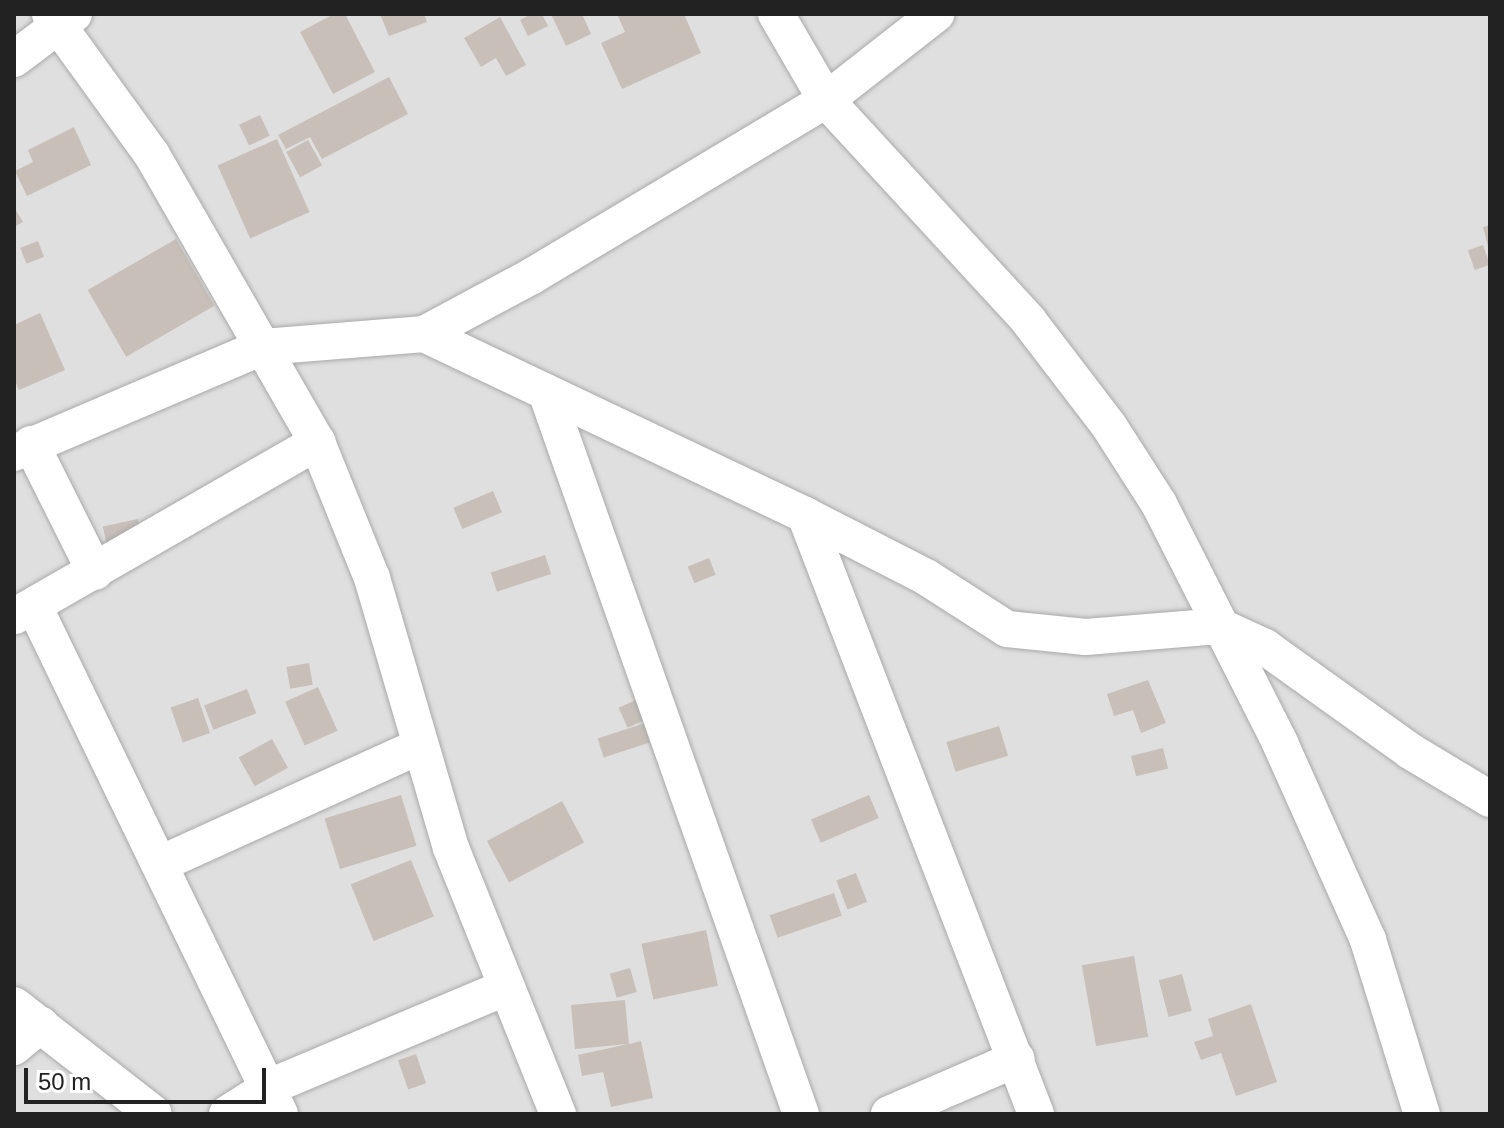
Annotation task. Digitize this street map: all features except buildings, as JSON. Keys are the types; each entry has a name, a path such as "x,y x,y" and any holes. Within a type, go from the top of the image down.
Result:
{"street":[{"path":"776,14 826,100 1028,320 1109,426 1159,504 1280,743 1368,940 1422,1114"},
{"path":"95,572 22,449 263,347 424,334 532,276 826,100 936,14"},
{"path":"14,59 62,19 152,155 317,442 372,578 451,848 558,1114"},
{"path":"424,334 805,515 926,577 1007,629 1086,637 1219,626 1265,647 1410,751 1490,799"},
{"path":"546,392 801,1114"},
{"path":"275,1100 160,864 24,611 317,442"},
{"path":"805,515 916,811 1017,1059 1036,1114"},
{"path":"160,864 420,746"},
{"path":"227,1114 275,1100 507,987"},
{"path":"14,1047 28,1014 154,1114"},
{"path":"889,1114 1017,1059"}],"shaded area":[{"path":"14,14 1490,14 1490,1114 14,1114"}]}
